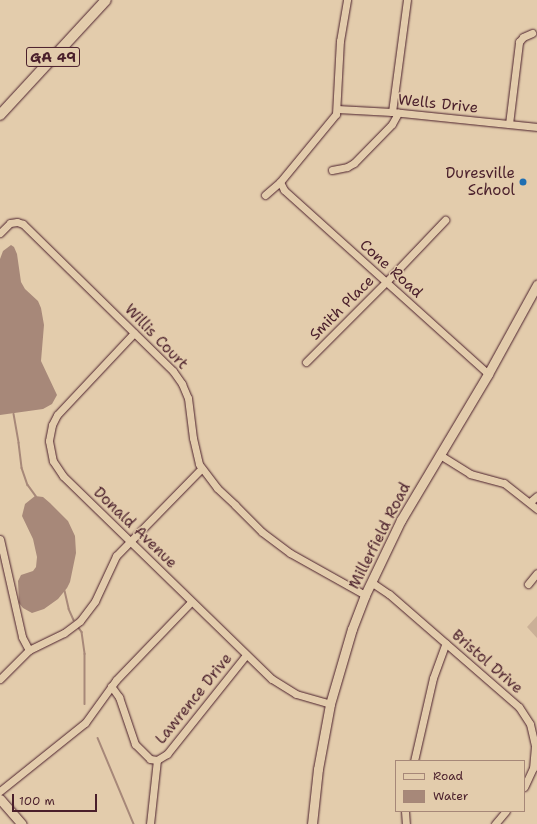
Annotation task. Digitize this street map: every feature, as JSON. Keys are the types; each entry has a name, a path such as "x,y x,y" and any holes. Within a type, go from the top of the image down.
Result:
{"main road":[{"name":"GA 49","path":"0,115 106,0"},
{"name":"Millerfield Road","path":"312,824 318,769 330,704 341,663 365,595 400,520 488,374 537,285"},
{"path":"0,799 22,824"}],"street":[{"path":"265,194 280,182 334,118 337,109 336,95 340,41 347,0"},
{"path":"332,170 347,167 354,163 392,124 395,112 407,0"},
{"path":"509,124 519,42 522,37 532,33"},
{"name":"Wells Drive","path":"337,109 395,112 537,127"},
{"name":"Cone Road","path":"280,182 284,190 488,374"},
{"name":"Smith Place","path":"306,362 446,220"},
{"name":"Willis Court","path":"0,232 6,225 18,222 28,228 173,371 182,384 190,405 195,451 202,469 217,488 275,543 365,595"},
{"name":"Donald Avenue","path":"134,333 60,411 52,425 49,441 53,461 63,476 191,602 272,679 289,690 330,704"},
{"path":"440,455 470,474 504,483 537,509"},
{"path":"0,679 29,650 64,633 80,621 95,601 116,556 129,541 202,469"},
{"path":"530,502 537,496"},
{"path":"0,542 22,637 29,650"},
{"path":"528,584 537,573"},
{"name":"Bristol Drive","path":"371,582 389,594 505,693 519,707 530,724 534,734 535,757 533,768 525,785"},
{"path":"0,791 77,730 94,711 111,686 191,602"},
{"path":"414,760 433,678 446,643"},
{"name":"Lawrence Drive","path":"111,686 119,697 135,744 150,758 157,760 167,754 246,655"},
{"path":"150,824 157,760"},
{"path":"406,812 406,824"},
{"path":"495,824 505,812"}],"shaded area":[{"path":"537,616 537,638 527,627"}],"water":[{"path":"11,245 14,247 17,254 21,282 25,289 38,301 41,308 44,325 41,361 57,395 52,404 43,409 0,415 0,259 3,251"},
{"path":"35,496 43,497 68,521 75,536 76,553 70,582 67,588 58,599 44,609 32,613 23,608 19,603 18,581 21,575 33,571 36,567 37,557 33,539 22,516 25,504"}],"waterway":[{"path":"14,414 22,468 28,485 36,496"},
{"path":"65,591 69,609 74,620"},
{"path":"79,628 82,632 85,654 85,704"},
{"path":"98,738 134,824"}],"place":[{"name":"Duresville School","path":"523,182"}]}
